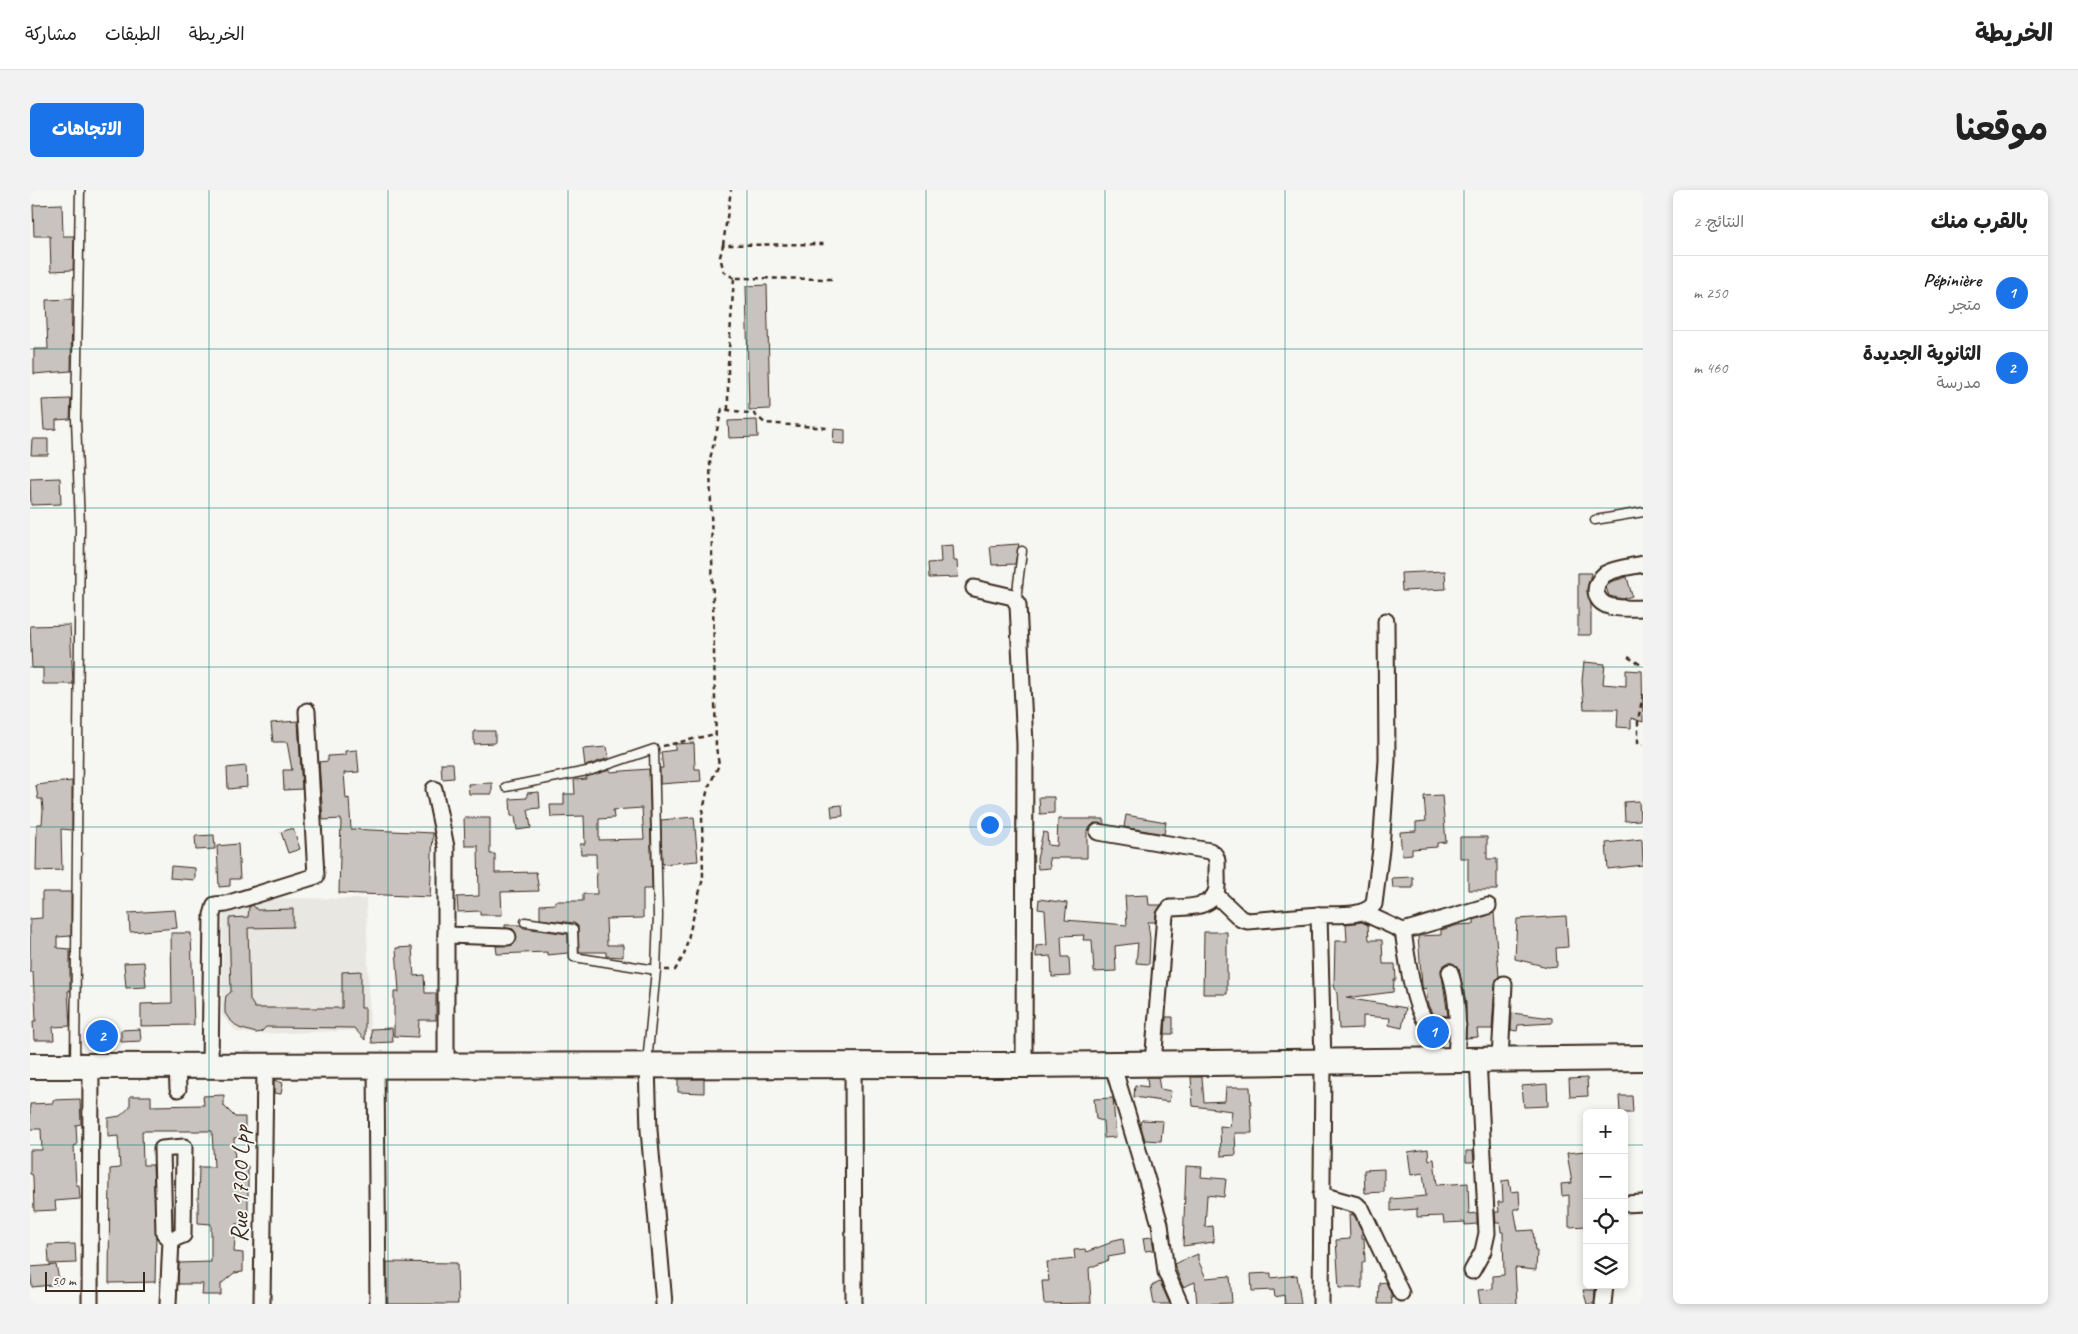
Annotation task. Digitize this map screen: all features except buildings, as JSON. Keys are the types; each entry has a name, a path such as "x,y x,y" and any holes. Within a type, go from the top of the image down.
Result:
{"main road":[{"path":"30,1066 1112,1064 1643,1058"}],"street":[{"path":"1643,564 1604,575 1597,584 1596,590 1598,598 1605,604 1621,609 1643,608"},
{"path":"974,588 1013,597 1016,600 1019,620 1025,744 1024,1064"},
{"path":"1215,894 1241,919 1248,921 1362,912 1374,904 1381,849 1387,760 1386,621"},
{"path":"210,1066 212,915 215,905 226,904 316,876 308,711"},
{"path":"434,789 446,846 446,1065"},
{"path":"1098,832 1210,851 1215,854 1218,860 1215,894 1205,903 1192,907 1170,908 1164,915 1153,1063"},
{"path":"1362,912 1403,931 1488,906"},
{"path":"1319,915 1323,1061 1321,1304"},
{"path":"1403,931 1412,985 1425,1020 1431,1024 1458,1025"},
{"path":"446,935 508,937"},
{"path":"1450,972 1456,992 1458,1025 1478,1059"},
{"path":"1472,1271 1483,1251 1487,1233 1478,1059 1504,984"},
{"path":"376,1064 378,1304"},
{"path":"1112,1064 1160,1224 1166,1272 1180,1304"},
{"path":"647,1065 649,1130 664,1304"},
{"path":"853,1065 854,1304"},
{"path":"83,1066 90,1304"},
{"path":"177,1066 178,1089"},
{"name":"Rue 1700 Lpp","path":"262,1304 265,1066"},
{"path":"168,1304 171,1240 164,1233 162,1149 184,1147 183,1235 171,1240"},
{"path":"1322,1195 1357,1205 1362,1210 1401,1293"},
{"path":"1628,1204 1643,1203"},
{"path":"1603,1304 1605,1289"}],"lane":[{"path":"80,190 76,419 80,526 83,1066"},
{"path":"1595,520 1643,512"},
{"path":"1016,600 1022,551"},
{"path":"506,787 592,770 654,749 658,916 656,970 647,1065"},
{"path":"525,922 573,929 574,957 656,970"}],"path":[{"path":"731,190 720,257 724,272 734,278 834,279"},
{"path":"723,245 827,244"},
{"path":"728,410 728,364 734,278"},
{"path":"656,970 674,970 684,954 703,878 702,815 708,788 719,765 716,734 710,460 722,409 754,414 765,423 827,428"},
{"path":"1628,657 1643,666"},
{"path":"1643,694 1640,700 1638,721 1638,743 1643,744"},
{"path":"654,749 716,734"}],"shaded area":[{"path":"262,898 366,899 370,1030 253,1034 237,1032 222,1016 223,913"}],"place":[{"name":"Pépinière","path":"1433,1032"},
{"name":"الثانوية الجديدة","path":"102,1036"}]}
